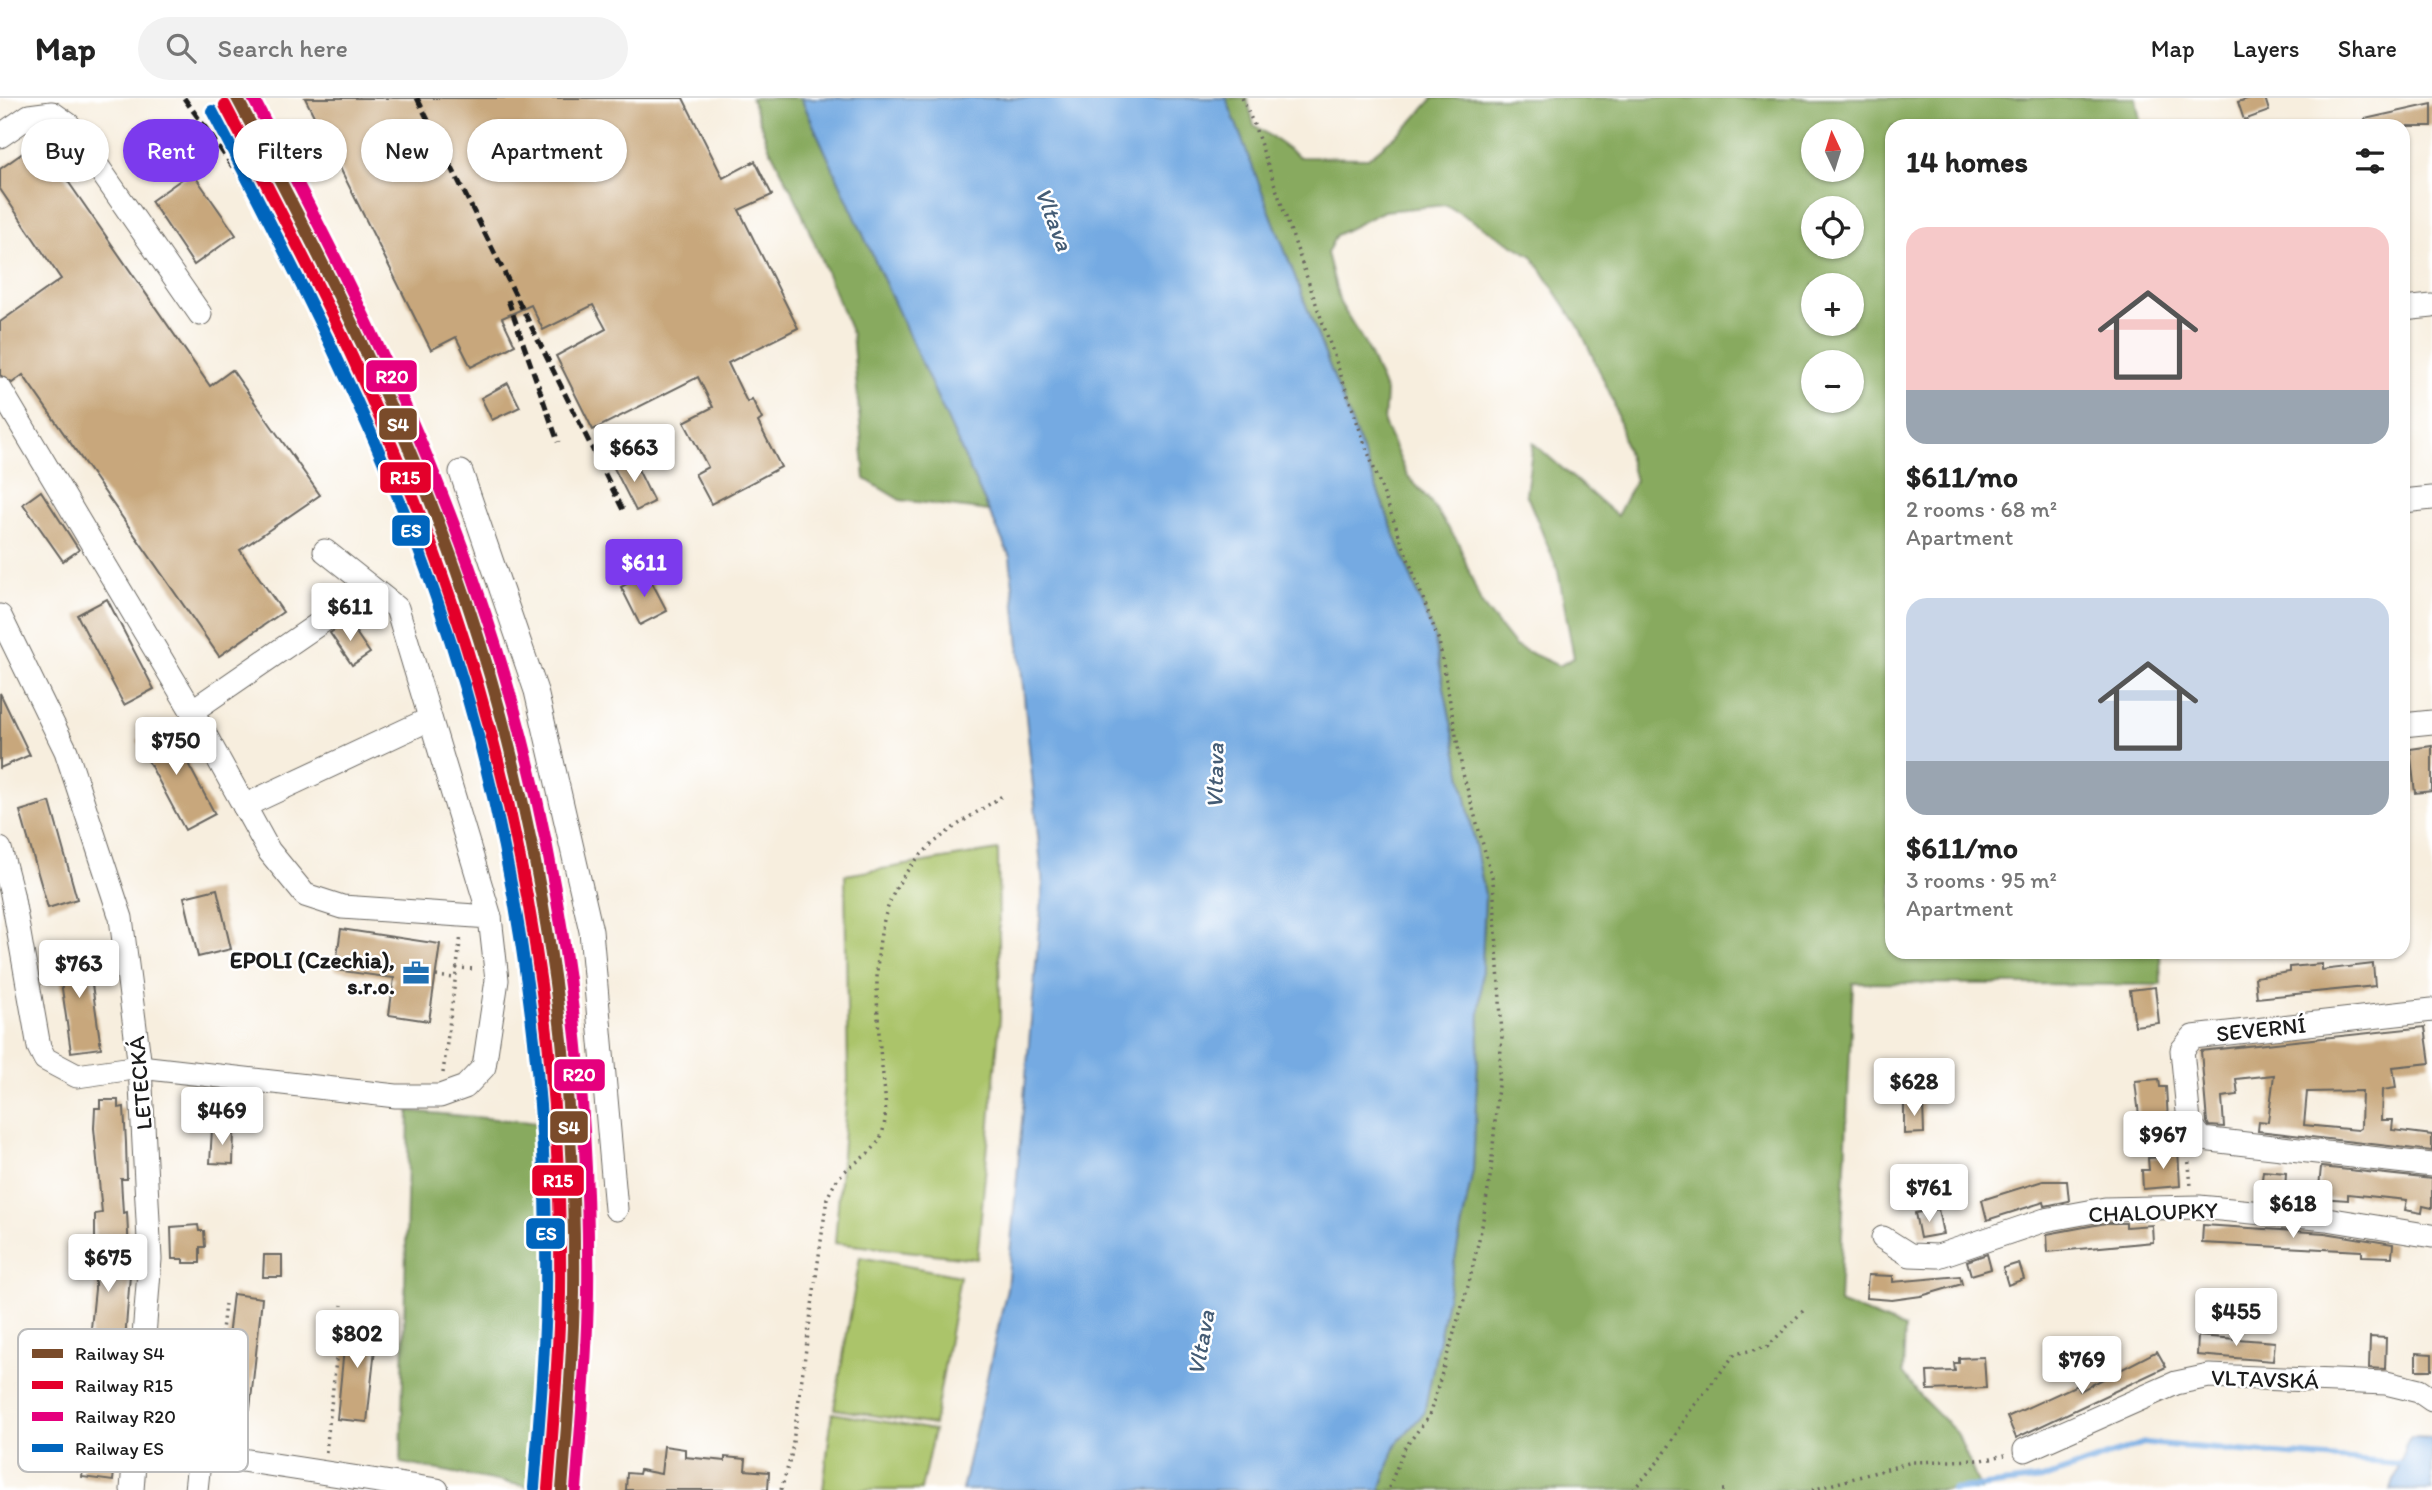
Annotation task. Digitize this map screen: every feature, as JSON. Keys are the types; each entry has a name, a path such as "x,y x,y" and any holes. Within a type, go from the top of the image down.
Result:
{"street":[{"path":"0,136 29,116 52,113 69,125 200,314"},
{"path":"2410,308 2432,306"},
{"path":"0,389 192,711 269,851 304,895 342,907 490,917"},
{"path":"461,472 536,691 591,931 616,1209"},
{"path":"2410,500 2432,498"},
{"path":"0,849 12,894 39,1047 45,1059 77,1076 140,1067 396,1096 440,1096 465,1087 484,1068 497,980 490,917 397,608 326,551"},
{"path":"192,711 371,588"},
{"name":"LETECKÁ","path":"0,616 66,751 121,918 140,1067 150,1259 145,1329"},
{"path":"244,806 430,719"},
{"path":"2410,724 2432,722"},
{"name":"SEVERNÍ","path":"2193,1128 2182,1050 2193,1037 2432,1010"},
{"path":"2193,1128 2214,1142 2432,1165"},
{"name":"CHALOUPKY","path":"1883,1238 1910,1255 1938,1256 2045,1220 2105,1209 2199,1207 2327,1219 2432,1236"},
{"name":"VLTAVSKÁ","path":"2025,1450 2176,1383 2209,1376 2386,1383 2410,1388 2432,1400"},
{"path":"248,1460 394,1486 437,1490"},
{"name":"LETECKÁ","path":"132,1490 134,1472"},
{"path":"195,1472 196,1490"}],"path":[{"path":"1242,98 1272,174 1363,439 1439,642 1464,774 1493,880 1502,1036 1491,1171 1482,1226 1469,1283 1429,1416 1404,1449 1388,1490"},
{"path":"781,1490 791,1456 827,1198 840,1176 869,1153 882,1135 884,1113 877,1005 881,920 895,889 912,864 937,841 1005,794"},
{"path":"440,1096 464,915"},
{"path":"436,976 455,978"},
{"path":"2193,1128 2185,1136 2191,1188 2202,1195 2199,1207"},
{"path":"220,1329 225,1304"},
{"path":"324,1472 342,1305"},
{"path":"1633,1490 1663,1456 1690,1411 1735,1354 1767,1347 1803,1311"},
{"path":"1812,1490 1912,1462 1982,1460 2025,1450"}],"green space":[{"path":"751,98 801,98 989,511 900,500 865,479 852,334 796,199 770,149"},
{"path":"1226,98 1247,98 1254,125 1300,157 1368,158 1411,123 1433,98 2136,98 2140,119 1885,119 1885,959 2160,959 2161,985 1853,983 1839,1303 1905,1328 1903,1373 1922,1398 1957,1433 1981,1490 1380,1490 1396,1444 1424,1412 1473,1170 1485,895 1434,637","holes":["1446,205 1532,256 1579,327 1613,400 1635,481 1617,516 1533,443 1526,493 1558,571 1574,658 1559,666 1515,646 1481,603 1458,542 1430,501 1407,475 1384,423 1386,392 1365,344 1340,303 1327,253 1336,235 1384,211"]},
{"path":"998,850 1000,1018 977,1259 835,1243 848,1079 845,875"},
{"path":"409,1111 552,1124 557,1265 555,1373 545,1490 401,1463"},
{"path":"860,1257 960,1276 934,1425 834,1409"},
{"path":"832,1413 934,1430 921,1490 823,1490"}],"water":[{"name":"Vltava","path":"801,98 1226,98 1434,637 1485,895 1473,1170 1424,1413 1396,1444 1380,1490 962,1490 1007,1288 1043,886 1010,557"},
{"path":"2412,1437 2432,1438 2432,1490 2391,1490 2406,1444"}],"building":[{"path":"305,98 683,98 723,178 755,161 772,195 739,210 798,328 728,363 747,402 752,399 762,419 758,422 781,467 711,504 695,474 708,467 684,422 713,407 698,377 593,430 556,356 606,329 593,305 543,330 531,305 502,318 515,345 471,367 456,337 431,350 347,182 347,119 316,119"},
{"path":"2250,98 2265,98 2269,111 2244,119 2238,102"},
{"path":"2432,104 2432,126 2410,126 2410,119 2365,119"},
{"path":"21,154 21,182 68,182 210,386 232,370 320,495 240,550 283,612 219,656 23,375 12,383 0,375 0,322 61,279 0,189 0,169"},
{"path":"178,182 199,182 236,235 194,265 151,201"},
{"path":"508,383 520,407 492,420 481,398"},
{"path":"632,457 654,502 636,511 613,466"},
{"path":"41,491 79,550 63,561 23,504"},
{"path":"647,573 667,611 640,625 621,587"},
{"path":"107,599 154,689 124,705 77,615"},
{"path":"348,621 370,653 352,665 330,633"},
{"path":"0,693 30,755 0,768"},
{"path":"167,724 215,814 185,830 137,740"},
{"path":"2432,746 2432,791 2415,793 2410,749"},
{"path":"50,802 77,899 48,908 20,811"},
{"path":"217,889 231,949 198,957 184,897"},
{"name":"EPOLI (Czechia), s.r.o.","path":"341,929 440,944 429,1021 389,1015 394,978 335,970"},
{"path":"87,949 101,1048 71,1052 57,953"},
{"path":"2322,964 2322,970 2373,964 2375,986 2257,998 2255,977 2290,972 2290,967"},
{"path":"2155,987 2159,1023 2135,1026 2130,990"},
{"path":"2425,1027 2430,1063 2393,1067 2396,1088 2382,1090 2381,1120 2393,1120 2392,1130 2432,1135 2432,1151 2258,1131 2259,1121 2268,1122 2274,1075 2236,1079 2238,1095 2222,1097 2224,1127 2209,1126 2201,1051","holes":["2362,1091 2361,1128 2358,1130 2304,1125 2307,1092"]},
{"path":"2159,1079 2160,1087 2166,1087 2168,1120 2140,1124 2135,1081"},
{"path":"100,1100 118,1100 118,1108 124,1107 127,1179 121,1179 123,1213 127,1212 130,1275 126,1329 91,1329 95,1289 95,1214 102,1213 94,1128 95,1108 100,1108"},
{"path":"1904,1103 1923,1103 1924,1133 1904,1134"},
{"path":"212,1129 234,1130 233,1164 210,1163"},
{"path":"2178,1149 2180,1186 2143,1189 2142,1170 2149,1170 2148,1158 2161,1157 2160,1150"},
{"path":"2321,1167 2432,1179 2432,1208 2423,1206 2422,1213 2405,1210 2407,1200 2348,1194 2348,1200 2318,1198"},
{"path":"2263,1171 2286,1173 2285,1190 2261,1188"},
{"path":"2043,1181 2067,1181 2069,1201 2045,1206 2044,1202 1987,1220 1982,1200"},
{"path":"1938,1209 1943,1234 1920,1238 1915,1213"},
{"path":"2106,1223 2126,1223 2126,1227 2152,1225 2153,1242 2048,1252 2047,1234"},
{"path":"198,1225 199,1231 204,1231 205,1247 200,1247 200,1263 183,1263 183,1259 172,1259 171,1227"},
{"path":"2203,1225 2325,1233 2393,1244 2392,1257 2362,1256 2362,1251 2202,1243"},
{"path":"1987,1254 1991,1269 1971,1275 1967,1261"},
{"path":"264,1255 282,1255 282,1277 263,1277"},
{"path":"2019,1263 2024,1279 2008,1285 2003,1268"},
{"path":"1868,1275 1893,1276 1893,1282 1960,1276 1962,1284 1921,1296 1892,1300 1866,1298"},
{"path":"233,1294 262,1298 250,1409 248,1329 229,1329"},
{"path":"347,1318 378,1321 367,1422 337,1419"},
{"path":"2198,1336 2275,1342 2273,1361 2197,1355"},
{"path":"2370,1337 2386,1338 2385,1369 2369,1368"},
{"path":"2157,1351 2166,1367 2016,1438 2007,1417 2077,1385 2080,1391"},
{"path":"2416,1353 2432,1354 2432,1370 2416,1370"},
{"path":"1984,1357 1986,1388 1928,1390 1927,1372 1955,1371 1954,1363 1959,1363 1959,1358"},
{"path":"664,1446 685,1449 685,1457 725,1461 725,1457 746,1459 745,1470 769,1472 768,1490 626,1490 627,1473 639,1474 640,1470 661,1474"},
{"path":"83,1472 114,1472 113,1481 82,1477"}],"waterway":[{"path":"1953,1490 2042,1479 2144,1443 2399,1464"}],"railway":[{"path":"184,98 284,246 332,334 394,472 430,566"},
{"path":"417,98 624,512"},
{"path":"508,300 558,442"}],"rail line":[{"name":"S4","path":"237,98 361,342 417,468 465,596 514,766 549,940 569,1116 574,1293 562,1490"},
{"name":"R20","path":"253,98 375,339 429,462 477,589 528,760 563,936 583,1115 588,1293 576,1490"},
{"name":"R15","path":"225,105 318,286 403,472 451,600 500,769 535,942 555,1118 560,1293 548,1489"},
{"name":"ES","path":"212,111 305,292 390,476 438,603 487,771 521,944 541,1118 546,1293 534,1488"}],"place":[{"name":"EPOLI (Czechia), s.r.o.","path":"416,973"}]}
